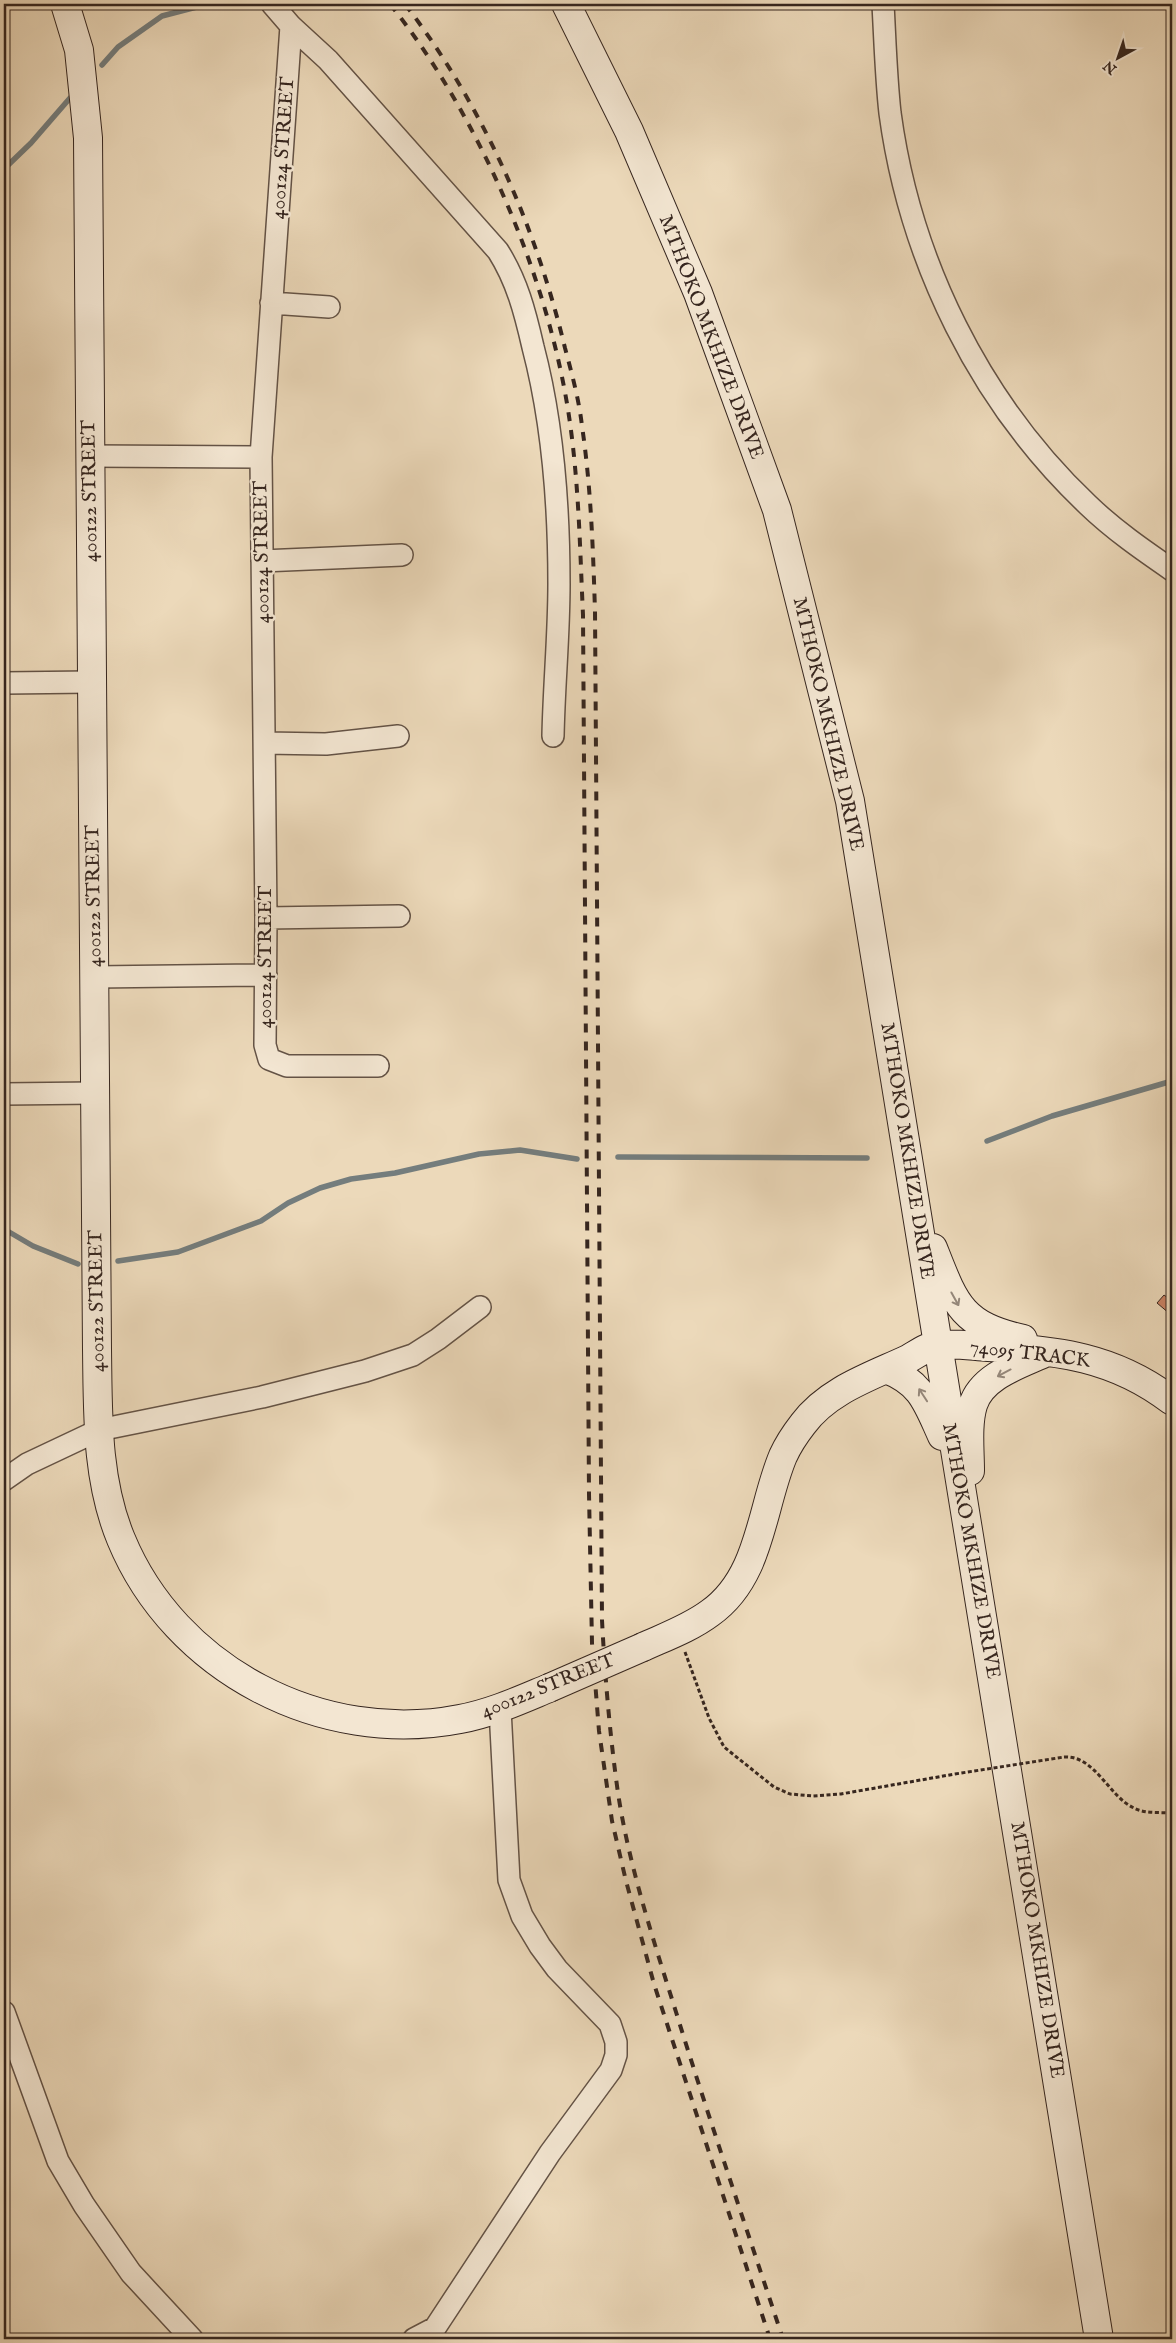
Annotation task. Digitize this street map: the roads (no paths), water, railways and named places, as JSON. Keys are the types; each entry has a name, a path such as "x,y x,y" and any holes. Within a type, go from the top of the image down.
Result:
{"street":[{"name":"400122 STREET","path":"65,4 80,50 88,138 89,456 99,1430 102,1465 108,1497 121,1538 139,1574 180,1629 233,1674 248,1684 282,1700 324,1715 372,1724 414,1724 451,1720 500,1708 643,1647 711,1613 728,1596 740,1580 754,1551 784,1454 815,1409 836,1394 937,1345"},
{"path":"272,4 291,26 328,60 498,251 515,281 537,362 545,402 552,463 559,583 553,736"},
{"name":"MTHOKO MKHIZE DRIVE","path":"566,4 629,131 698,293 777,510 850,801 1099,2339"},
{"path":"883,4 890,113 904,181 923,247 948,312 982,372 1014,422 1052,468 1089,506 1136,545 1172,570"},
{"name":"400124 STREET","path":"291,26 261,456 265,743 266,1052 274,1063 287,1066 378,1066"},
{"path":"272,303 329,307"},
{"path":"89,456 261,456"},
{"path":"262,561 402,554"},
{"path":"4,683 91,682"},
{"path":"265,743 326,744 398,736"},
{"path":"266,918 399,916"},
{"path":"95,977 266,975"},
{"path":"4,1094 95,1093"},
{"path":"916,1205 948,1287 957,1304 966,1314 997,1332 1047,1344 1085,1357"},
{"path":"4,1480 27,1464 99,1430 262,1397 365,1371 413,1355 438,1339 480,1307"},
{"name":"74095 TRACK","path":"937,1345 1047,1352 1085,1357 1115,1367 1143,1381 1172,1401"},
{"path":"968,1538 971,1423 975,1400 987,1383 1000,1374 1047,1352"},
{"path":"886,1369 900,1375 919,1389 927,1401 958,1471"},
{"path":"414,2339 438,2333 545,2161 611,2070 616,2055 616,2042 610,2024 557,1969 540,1946 522,1916 509,1880 500,1708"},
{"path":"4,2012 37,2106 63,2168 84,2205 131,2273 192,2339"}],"waterway":[{"path":"102,65 118,47 162,16 208,4"},
{"path":"4,169 31,143 70,98"},
{"path":"987,1141 1052,1116 1172,1081"},
{"path":"118,1261 178,1252 261,1221 288,1203 320,1188 351,1179 395,1173 479,1154 520,1150 577,1159"},
{"path":"618,1157 867,1158"},
{"path":"4,1229 33,1246 78,1264"}],"railway":[{"path":"390,4 423,49 453,97 481,149 506,202 528,257 546,313 560,369 570,423 577,495 583,615 589,1494 592,1643 599,1731 612,1821 654,1984 770,2339"},
{"path":"405,4 459,83 482,125 522,212 553,302 573,377 581,416 590,495 595,611 602,1620 610,1729 623,1820 643,1904 702,2094 783,2339"}]}
